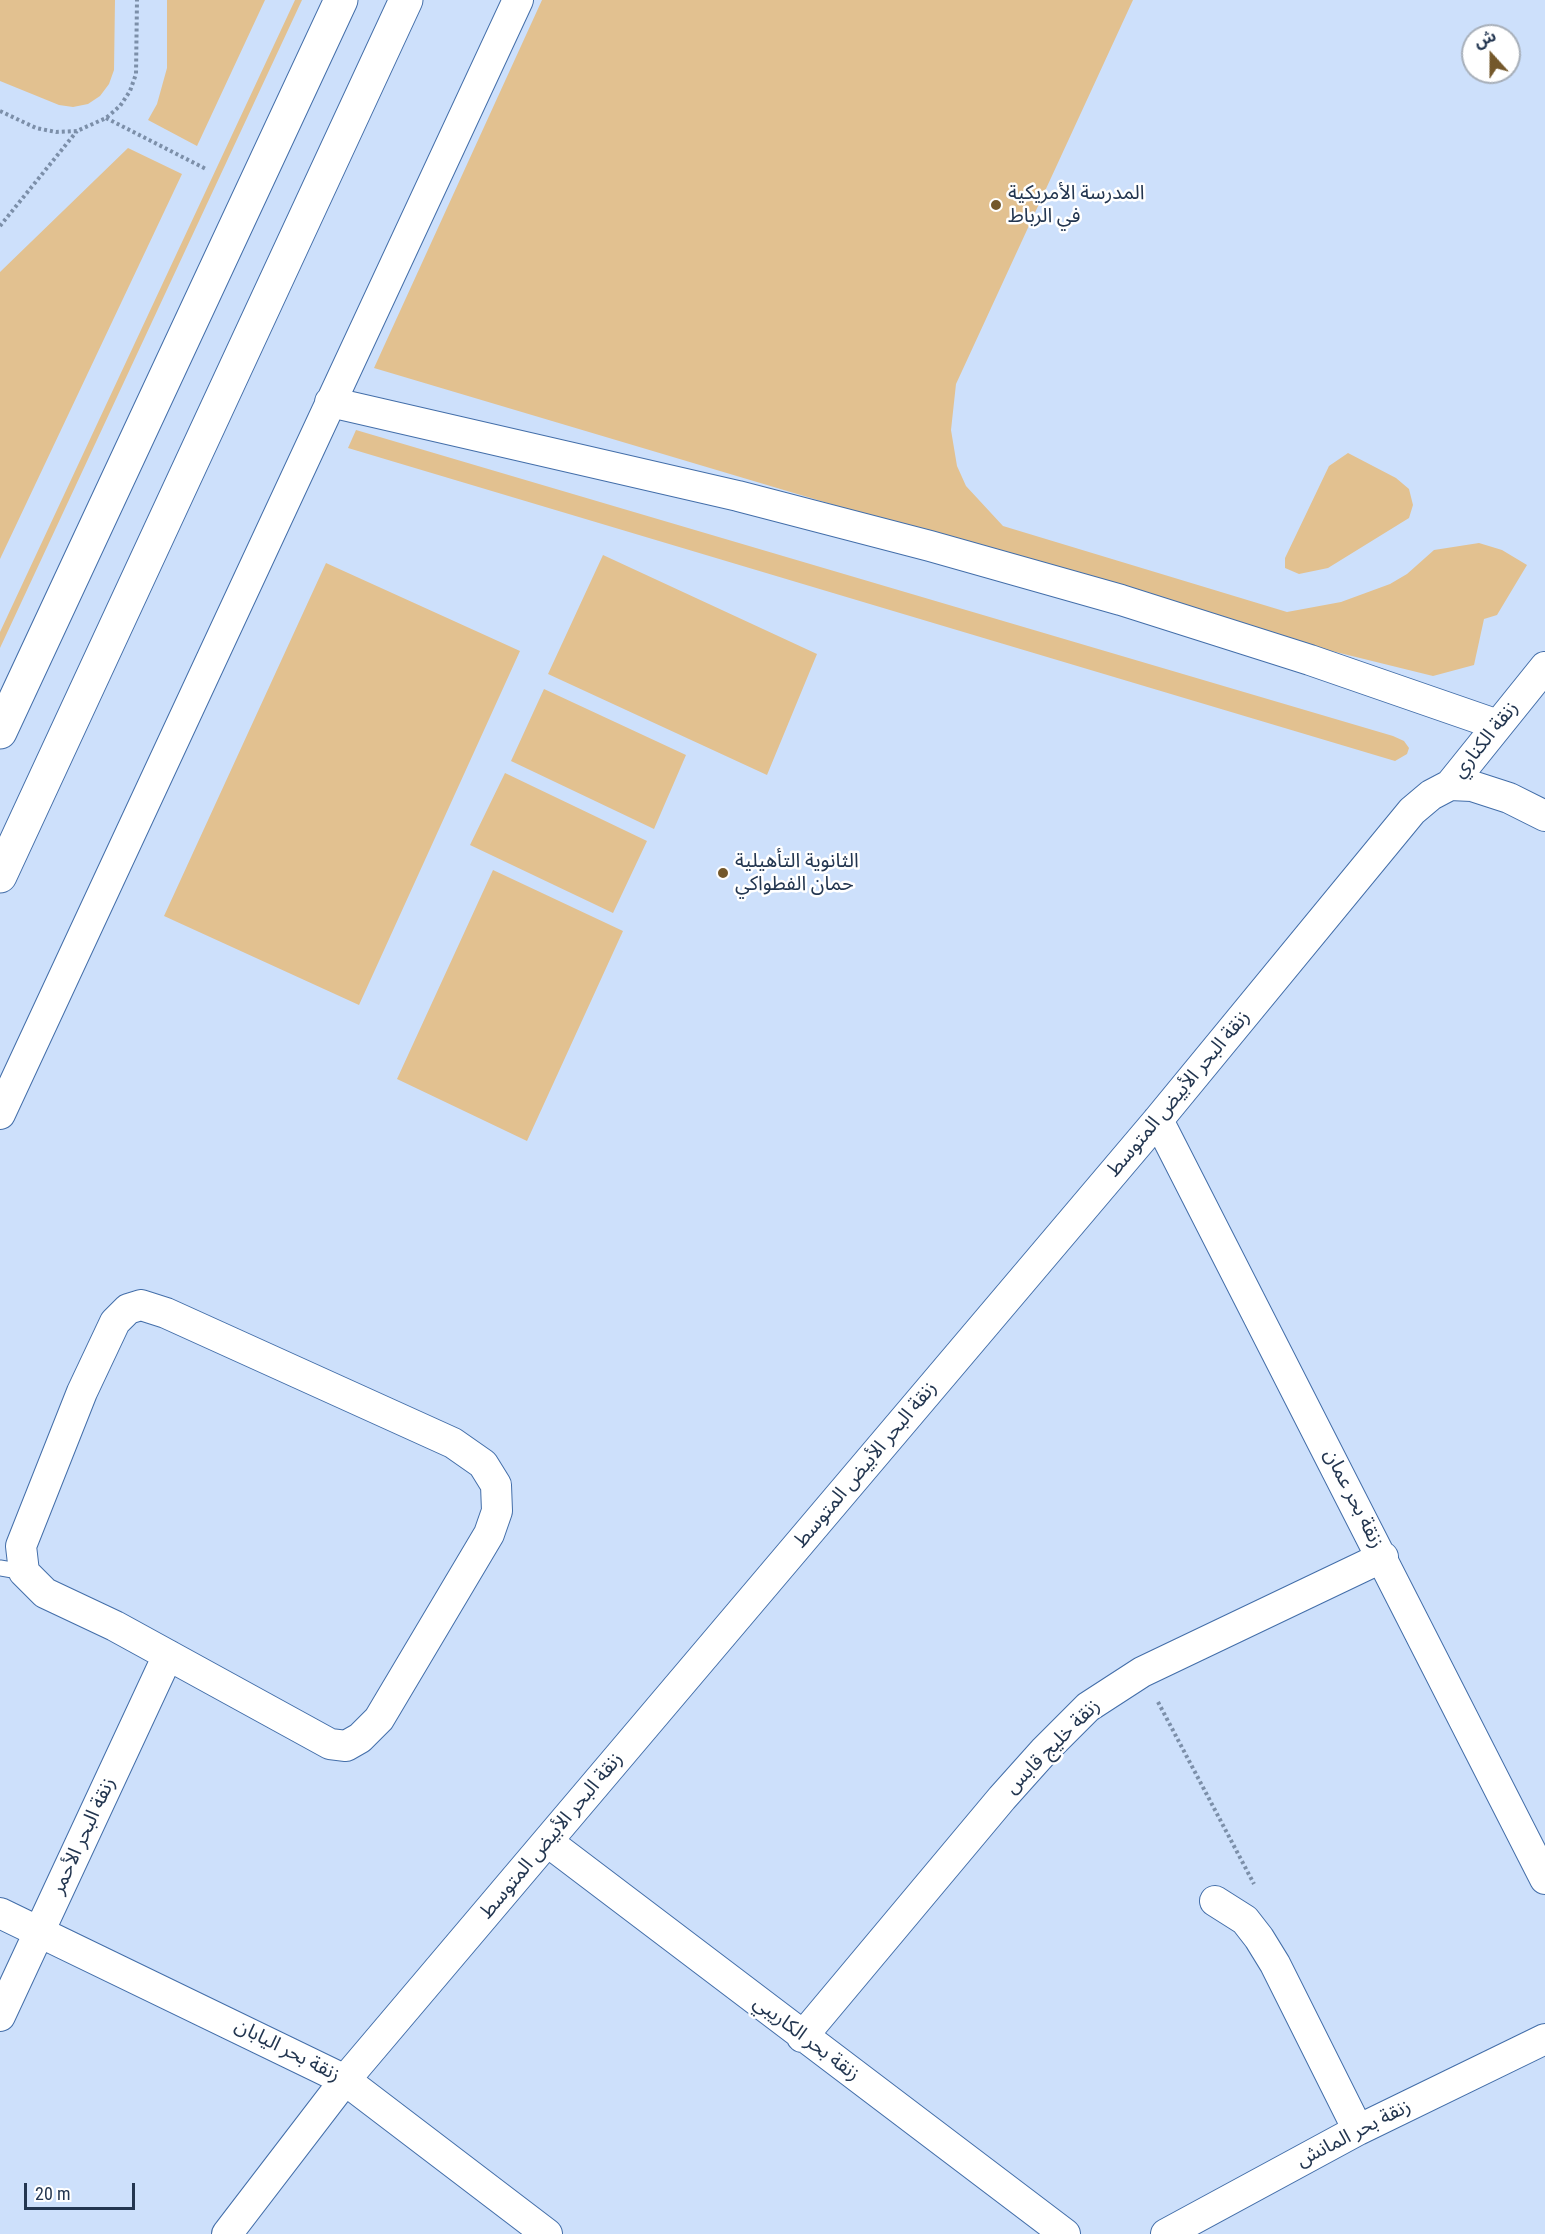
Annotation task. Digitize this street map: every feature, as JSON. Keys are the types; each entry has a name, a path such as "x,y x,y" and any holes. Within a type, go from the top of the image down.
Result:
{"main road":[{"path":"0,732 341,0"},
{"path":"0,876 406,0"}],"street":[{"path":"0,1114 518,0"},
{"path":"330,402 738,496 930,546 1121,600 1498,725"},
{"name":"زنقة الكناري","path":"1449,785 1545,667"},
{"path":"1449,785 1472,786 1509,798 1545,816"},
{"name":"زنقة البحر الأبيض المتوسط","path":"227,2234 345,2080 1158,1120 1412,811 1431,795 1449,785"},
{"name":"زنقة بحر عمان","path":"1158,1120 1383,1557 1545,1879"},
{"path":"141,1305 166,1313 453,1443 483,1464 496,1485 497,1511 489,1534 379,1719 360,1738 346,1746 330,1744 115,1626 45,1593 12,1570 82,1392 115,1322 128,1309 141,1305"},
{"name":"زنقة خليج قابس","path":"802,2037 1002,1798 1088,1707 1142,1672 1383,1557"},
{"name":"زنقة البحر الأحمر","path":"0,2016 168,1655"},
{"name":"زنقة بحر الكاريبي","path":"548,1842 802,2037 1065,2234"},
{"path":"1215,1900 1245,1920 1259,1938 1275,1964 1358,2130"},
{"name":"زنقة بحر اليابان","path":"0,1913 266,2039 345,2080 547,2234"},
{"name":"زنقة بحر المانش","path":"1166,2234 1358,2130 1545,2039"}],"path":[{"path":"0,111 36,128 56,132 77,131 106,118 125,98 136,74 137,0"},
{"path":"106,118 206,169"},
{"path":"0,226 77,131"}],"shaded area":[{"path":"0,0 115,0 114,70 109,84 100,96 88,104 73,107 59,105 0,81"},
{"path":"167,0 265,0 197,146 148,120 157,104 167,68"},
{"path":"295,0 302,0 0,648 0,632"},
{"path":"542,0 1133,0 956,384 951,430 957,466 966,486 1003,526 1287,612 1341,602 1390,584 1407,574 1434,550 1479,543 1502,550 1527,565 1497,615 1484,619 1474,665 1433,676 1291,641 374,368"},
{"path":"128,148 182,174 0,559 0,272"},
{"path":"356,430 1393,736 1404,741 1409,748 1407,754 1395,761 348,448"},
{"path":"1348,453 1396,478 1409,489 1413,505 1409,518 1328,568 1299,574 1285,568 1285,558 1329,466"},
{"path":"603,555 817,654 767,775 548,674"},
{"path":"326,563 520,651 359,1005 164,916"},
{"path":"544,689 686,755 654,829 511,761"},
{"path":"505,773 647,841 613,913 470,845"},
{"path":"493,870 623,931 527,1141 397,1079"}],"place":[{"name":"المدرسة الأمريكية في الرباط","path":"996,205"},
{"name":"الثانوية التأهيلية حمان الفطواكي","path":"723,873"}]}
